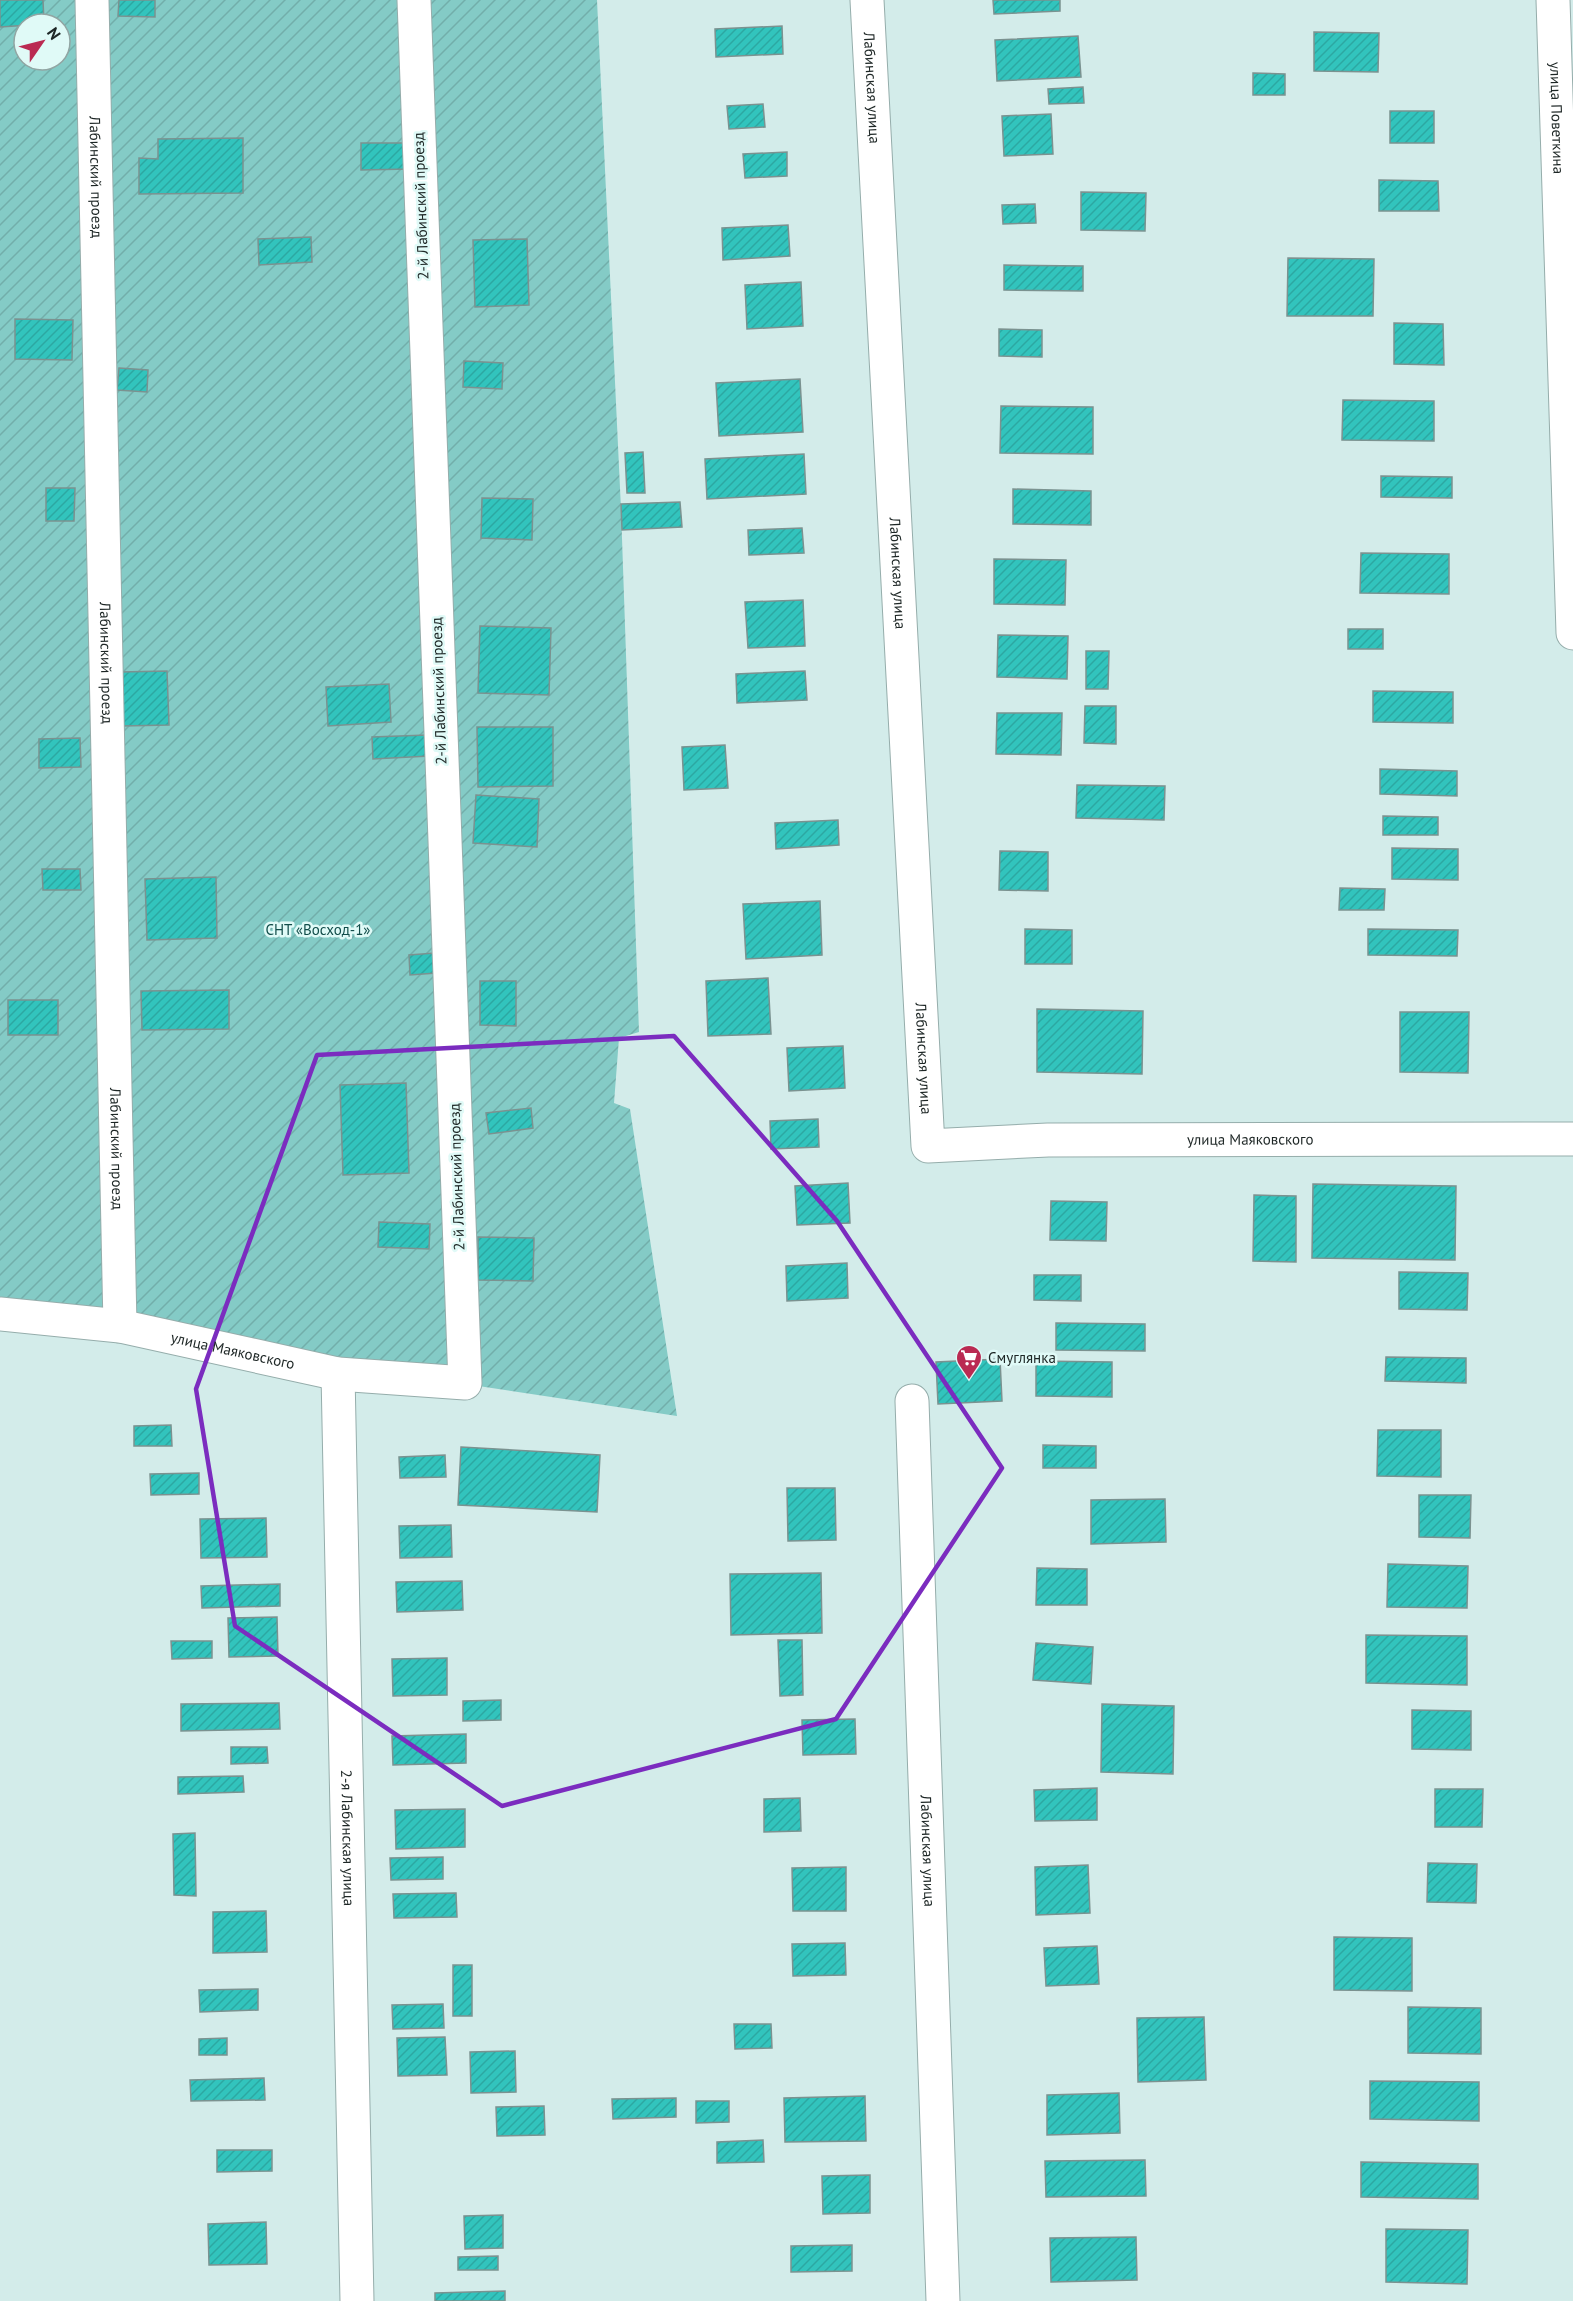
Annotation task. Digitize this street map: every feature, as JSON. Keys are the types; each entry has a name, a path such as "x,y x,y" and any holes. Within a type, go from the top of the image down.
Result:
{"street":[{"name":"Лабинский проезд","path":"92,0 120,1326"},
{"name":"2-й Лабинский проезд","path":"414,0 465,1383"},
{"name":"Лабинская улица","path":"867,0 928,1146"},
{"name":"улица Поветкина","path":"1553,0 1573,633"},
{"name":"улица Маяковского","path":"928,1146 1048,1140 1573,1139"},
{"name":"улица Маяковского","path":"0,1314 120,1326 338,1374 465,1383"},
{"name":"2-я Лабинская улица","path":"338,1374 357,2301"},
{"name":"Лабинская улица","path":"912,1401 943,2301"}],"highlighted area":[{"path":"674,1036 837,1221 1002,1468 836,1719 502,1806 235,1626 196,1389 317,1055"}],"green space":[{"name":"СНТ «Восход-1»","path":"0,0 597,0 621,509 639,1032 619,1038 614,1103 630,1109 677,1416 0,1314"}],"building":[{"path":"0,0 43,0 44,12 12,12 12,26 0,27"},
{"path":"119,0 155,0 155,17 118,16"},
{"path":"993,0 1060,0 1060,11 994,14"},
{"path":"782,26 783,54 716,57 715,29"},
{"path":"1314,32 1379,33 1378,72 1314,71"},
{"path":"1078,36 1081,77 997,81 995,40"},
{"path":"1253,73 1285,74 1285,95 1253,95"},
{"path":"1083,87 1084,103 1049,104 1048,89"},
{"path":"763,104 765,127 729,129 727,106"},
{"path":"1390,111 1434,111 1434,143 1390,143"},
{"path":"1051,114 1053,154 1004,156 1002,116"},
{"path":"243,138 243,193 139,194 139,158 158,159 158,139"},
{"path":"361,143 408,143 409,169 361,170"},
{"path":"787,152 787,176 745,178 743,154"},
{"path":"1379,180 1438,181 1439,211 1379,211"},
{"path":"1081,192 1146,193 1145,231 1081,230"},
{"path":"1035,204 1036,223 1003,224 1002,205"},
{"path":"788,225 790,256 723,260 722,228"},
{"path":"311,237 312,262 259,265 258,239"},
{"path":"527,239 529,305 475,307 473,240"},
{"path":"1288,258 1374,259 1373,316 1287,316"},
{"path":"1004,265 1083,266 1083,291 1004,290"},
{"path":"801,282 803,326 747,329 745,285"},
{"path":"15,319 73,320 72,360 15,359"},
{"path":"1394,323 1443,324 1444,365 1394,364"},
{"path":"999,329 1042,330 1042,357 999,356"},
{"path":"464,361 503,363 502,389 463,387"},
{"path":"119,368 148,370 147,392 117,390"},
{"path":"800,379 803,432 719,436 716,383"},
{"path":"1343,400 1434,401 1434,441 1342,440"},
{"path":"1001,406 1093,407 1093,454 1000,453"},
{"path":"643,452 645,493 627,493 625,453"},
{"path":"804,454 806,494 707,499 705,459"},
{"path":"1381,476 1452,477 1452,498 1381,497"},
{"path":"46,488 75,488 74,521 46,521"},
{"path":"1013,489 1091,491 1091,525 1013,524"},
{"path":"482,498 533,499 532,540 481,538"},
{"path":"680,502 682,527 622,530 621,504"},
{"path":"802,528 804,553 749,555 748,530"},
{"path":"1361,553 1449,554 1449,594 1360,593"},
{"path":"994,559 1066,560 1065,605 994,604"},
{"path":"803,600 805,646 748,648 745,602"},
{"path":"480,626 551,628 549,695 478,693"},
{"path":"1348,629 1383,629 1383,649 1348,649"},
{"path":"998,635 1068,636 1067,679 997,677"},
{"path":"1086,651 1109,651 1108,689 1086,689"},
{"path":"167,671 169,725 122,726 120,672"},
{"path":"805,671 807,700 737,703 736,674"},
{"path":"389,684 391,722 328,726 326,687"},
{"path":"1373,691 1453,692 1453,723 1373,722"},
{"path":"1085,706 1116,706 1116,744 1084,743"},
{"path":"997,713 1062,713 1061,755 996,754"},
{"path":"477,727 553,727 553,786 478,787"},
{"path":"427,735 429,756 373,759 372,737"},
{"path":"80,738 81,767 39,768 39,739"},
{"path":"725,745 728,788 684,790 682,747"},
{"path":"1380,769 1457,771 1457,796 1380,794"},
{"path":"1077,785 1165,786 1164,820 1076,818"},
{"path":"476,795 539,799 537,847 473,843"},
{"path":"1383,816 1438,817 1438,835 1383,835"},
{"path":"838,820 839,845 776,849 775,823"},
{"path":"1392,848 1458,849 1458,880 1392,879"},
{"path":"1000,851 1048,852 1048,891 999,890"},
{"path":"42,869 80,869 81,890 43,890"},
{"path":"216,877 217,938 147,940 145,879"},
{"path":"1340,888 1385,889 1384,910 1339,910"},
{"path":"820,901 822,955 746,959 743,904"},
{"path":"1025,929 1072,930 1072,964 1025,964"},
{"path":"1368,929 1458,930 1457,956 1368,955"},
{"path":"435,953 436,973 410,975 409,955"},
{"path":"768,978 771,1034 708,1036 706,981"},
{"path":"480,981 516,981 516,1026 480,1025"},
{"path":"229,990 229,1029 142,1030 141,991"},
{"path":"8,1000 58,1000 58,1035 8,1035"},
{"path":"1037,1009 1143,1011 1142,1074 1037,1072"},
{"path":"1400,1012 1469,1012 1468,1073 1400,1072"},
{"path":"843,1046 845,1088 789,1091 787,1048"},
{"path":"406,1083 409,1173 343,1175 340,1085"},
{"path":"531,1108 533,1128 489,1134 486,1113"},
{"path":"818,1119 819,1147 771,1149 770,1121"},
{"path":"848,1183 850,1223 797,1225 795,1186"},
{"path":"1313,1184 1456,1186 1455,1260 1312,1258"},
{"path":"1254,1195 1296,1196 1296,1262 1253,1261"},
{"path":"1051,1201 1107,1202 1106,1241 1050,1240"},
{"path":"379,1222 430,1224 429,1249 378,1247"},
{"path":"478,1237 534,1238 533,1281 478,1280"},
{"path":"847,1263 848,1298 787,1301 786,1266"},
{"path":"1399,1272 1468,1273 1467,1310 1399,1309"},
{"path":"1034,1275 1081,1275 1081,1301 1034,1300"},
{"path":"1056,1323 1145,1324 1145,1351 1056,1350"},
{"path":"1386,1357 1466,1358 1466,1383 1385,1381"},
{"name":"Смуглянка","path":"1000,1359 1002,1401 938,1404 936,1362"},
{"path":"1036,1361 1112,1362 1112,1397 1036,1396"},
{"path":"171,1425 172,1446 134,1446 134,1426"},
{"path":"1378,1430 1441,1430 1441,1477 1377,1476"},
{"path":"1043,1445 1096,1446 1096,1468 1043,1468"},
{"path":"461,1447 600,1455 597,1512 458,1505"},
{"path":"445,1455 446,1477 400,1478 399,1457"},
{"path":"199,1473 199,1494 151,1495 150,1474"},
{"path":"787,1488 835,1488 836,1540 788,1541"},
{"path":"1419,1495 1471,1495 1470,1538 1419,1537"},
{"path":"1165,1499 1166,1542 1091,1544 1091,1500"},
{"path":"266,1518 267,1557 201,1558 200,1519"},
{"path":"451,1525 452,1557 400,1558 399,1526"},
{"path":"1388,1564 1468,1566 1467,1608 1387,1607"},
{"path":"1037,1568 1087,1569 1087,1605 1036,1605"},
{"path":"821,1573 822,1633 731,1635 730,1574"},
{"path":"462,1581 463,1610 397,1612 396,1582"},
{"path":"280,1584 280,1606 202,1608 201,1586"},
{"path":"277,1617 278,1656 229,1657 228,1618"},
{"path":"1366,1635 1467,1636 1467,1685 1366,1683"},
{"path":"778,1640 802,1640 803,1695 780,1696"},
{"path":"171,1641 212,1641 212,1658 172,1659"},
{"path":"1036,1643 1093,1647 1091,1684 1033,1680"},
{"path":"447,1658 447,1695 393,1696 392,1659"},
{"path":"501,1700 501,1720 463,1721 463,1701"},
{"path":"279,1703 280,1729 181,1731 181,1704"},
{"path":"1102,1704 1174,1706 1173,1774 1101,1772"},
{"path":"1412,1710 1471,1711 1471,1750 1412,1749"},
{"path":"855,1719 856,1754 803,1755 802,1720"},
{"path":"466,1734 466,1763 393,1765 392,1736"},
{"path":"231,1747 267,1747 268,1763 231,1764"},
{"path":"243,1776 244,1792 178,1794 178,1777"},
{"path":"1097,1788 1097,1820 1035,1821 1034,1790"},
{"path":"1435,1789 1483,1789 1482,1827 1435,1827"},
{"path":"800,1798 801,1831 764,1832 764,1799"},
{"path":"465,1809 465,1847 396,1849 395,1810"},
{"path":"195,1833 196,1896 174,1895 173,1834"},
{"path":"443,1857 443,1879 391,1880 390,1858"},
{"path":"1428,1863 1477,1864 1476,1903 1427,1902"},
{"path":"1088,1865 1090,1913 1036,1915 1035,1867"},
{"path":"846,1867 846,1911 793,1911 792,1868"},
{"path":"456,1893 457,1917 394,1918 393,1894"},
{"path":"266,1911 267,1952 213,1953 213,1912"},
{"path":"1334,1937 1412,1938 1412,1991 1334,1990"},
{"path":"845,1943 846,1975 793,1976 792,1944"},
{"path":"1097,1946 1099,1984 1046,1986 1044,1948"},
{"path":"453,1965 472,1965 472,2016 453,2016"},
{"path":"258,1989 258,2010 200,2012 199,1990"},
{"path":"443,2004 444,2028 393,2029 392,2005"},
{"path":"1408,2007 1481,2008 1481,2054 1408,2053"},
{"path":"1204,2017 1206,2080 1138,2082 1137,2018"},
{"path":"734,2024 771,2024 772,2048 735,2049"},
{"path":"445,2037 447,2075 398,2076 397,2038"},
{"path":"227,2038 227,2055 199,2055 199,2039"},
{"path":"515,2051 516,2092 471,2093 470,2052"},
{"path":"264,2078 265,2100 191,2101 190,2080"},
{"path":"1370,2081 1479,2082 1479,2121 1370,2119"},
{"path":"1119,2093 1120,2133 1047,2135 1047,2095"},
{"path":"865,2096 866,2141 785,2142 784,2098"},
{"path":"676,2098 676,2117 613,2119 612,2099"},
{"path":"696,2101 729,2101 729,2122 696,2123"},
{"path":"544,2106 545,2135 497,2136 496,2107"},
{"path":"763,2140 764,2162 717,2163 717,2142"},
{"path":"217,2150 272,2150 272,2171 217,2172"},
{"path":"1145,2160 1146,2196 1046,2197 1045,2161"},
{"path":"1361,2162 1478,2164 1478,2199 1361,2197"},
{"path":"870,2175 870,2213 823,2214 822,2176"},
{"path":"503,2215 503,2248 465,2249 464,2216"},
{"path":"266,2222 267,2264 209,2265 208,2224"},
{"path":"1386,2229 1468,2230 1467,2284 1386,2282"},
{"path":"1136,2237 1137,2280 1051,2282 1050,2238"},
{"path":"852,2245 852,2271 791,2272 791,2246"},
{"path":"498,2256 498,2270 458,2270 458,2257"},
{"path":"505,2291 505,2301 435,2301 435,2293"}],"place":[{"name":"Смуглянка","path":"969,1381"}]}
